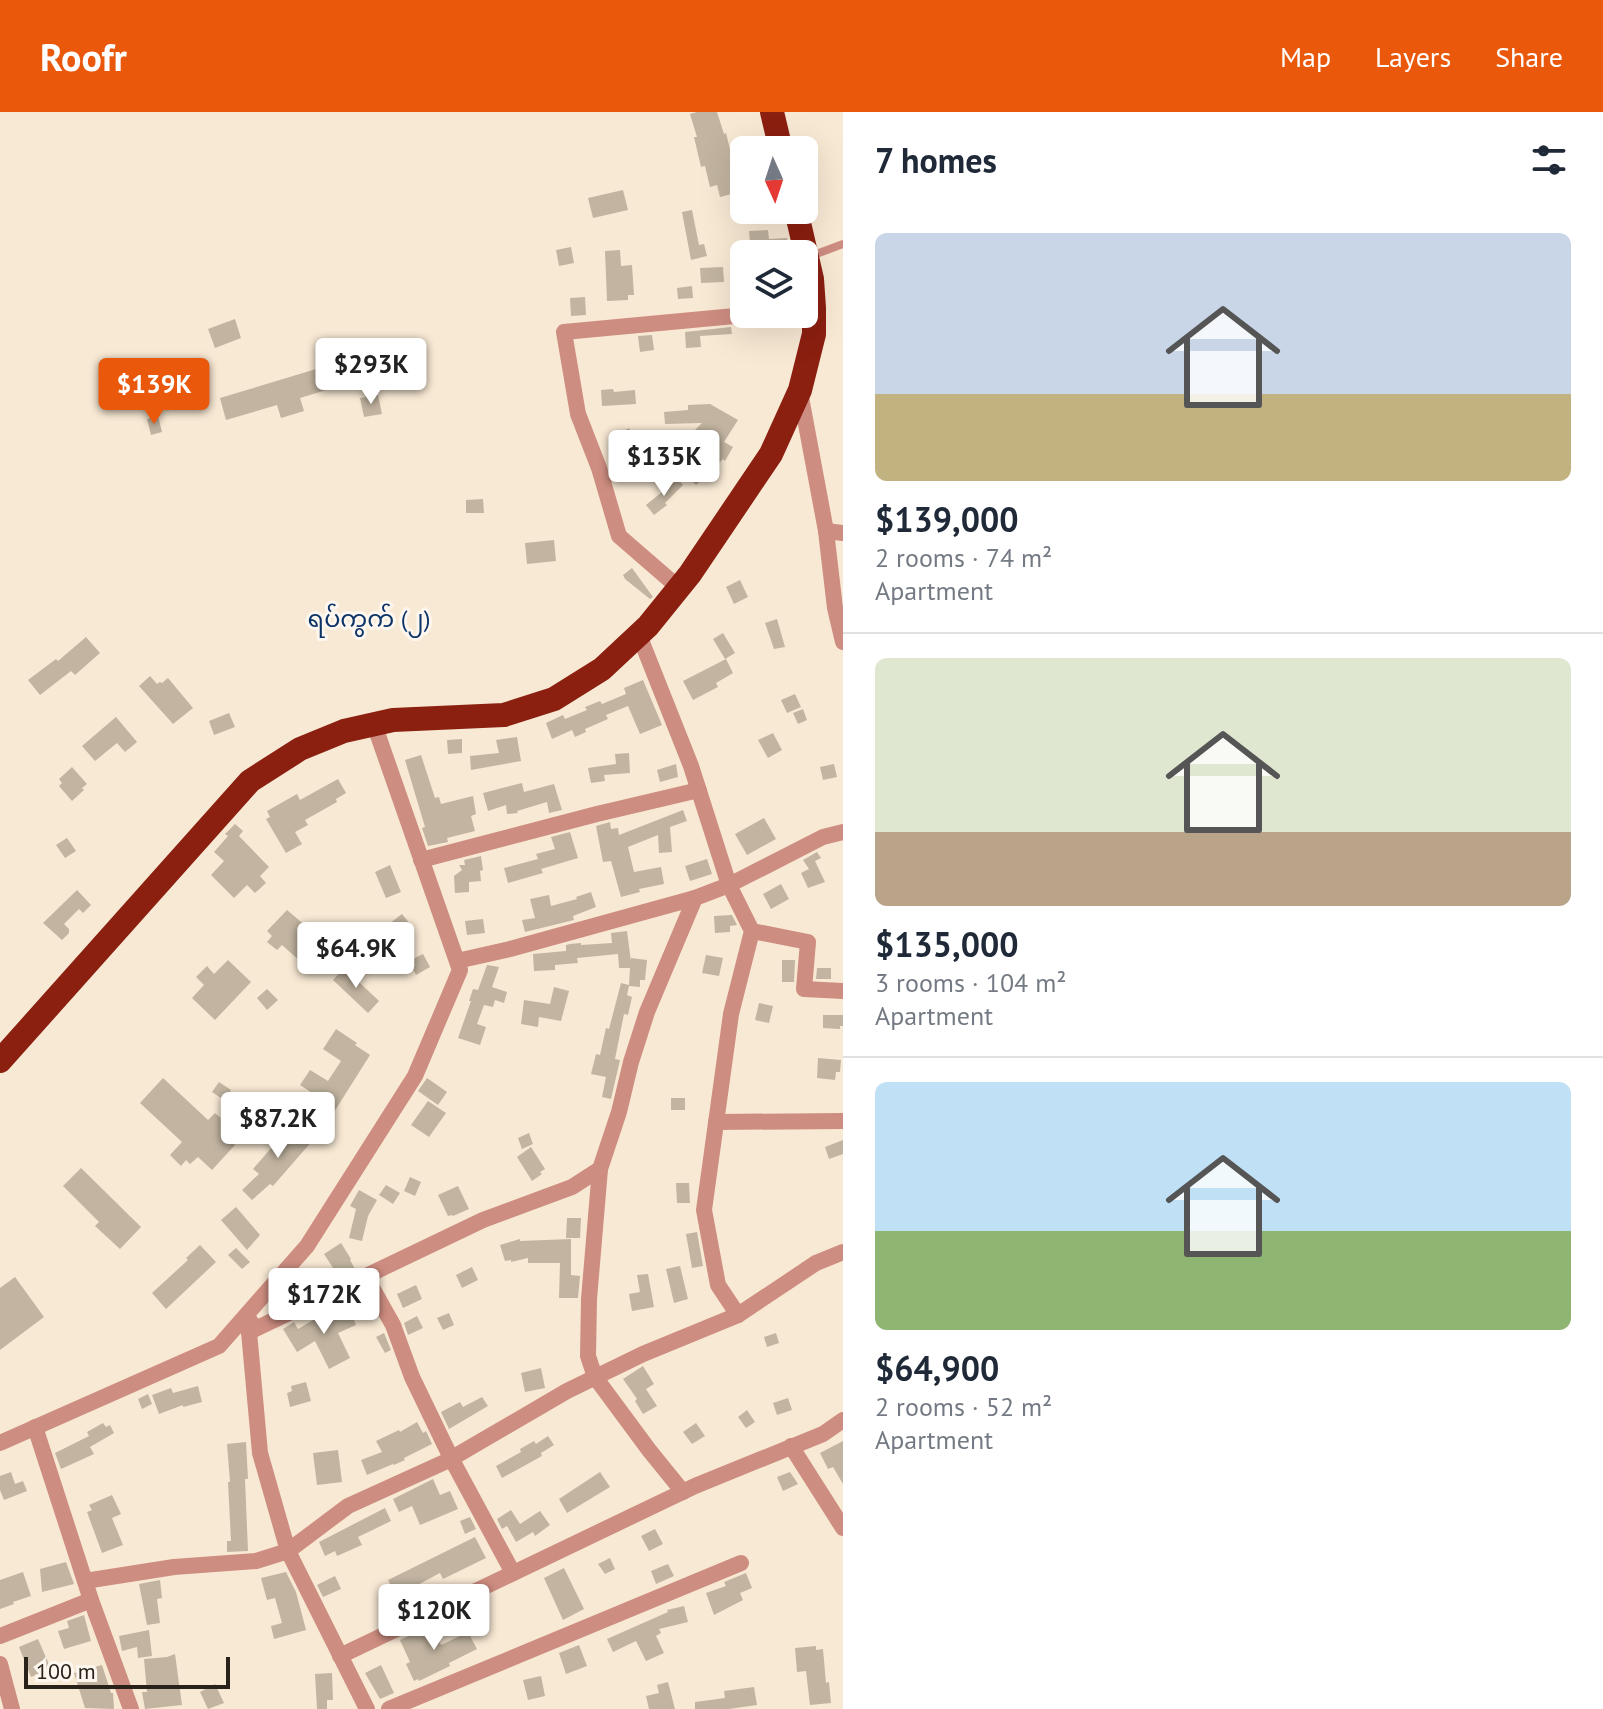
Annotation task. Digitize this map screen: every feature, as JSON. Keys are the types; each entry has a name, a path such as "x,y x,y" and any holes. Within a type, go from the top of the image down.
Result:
{"highway":[{"path":"772,112 778,136"},
{"path":"0,1061 250,781 300,749 344,731 393,720 504,715 554,699 602,669 648,626 679,588 771,454 800,390 814,328"}],"street":[{"path":"679,588 619,536 599,468 578,414 564,332 730,316"},
{"path":"800,390 834,532 835,608 843,642"},
{"path":"639,635 691,766 729,885 752,931 731,1014 704,1210 718,1285 738,1315"},
{"path":"0,1443 219,1346 307,1246 415,1076 460,970 374,724"},
{"path":"421,860 699,790"},
{"path":"457,961 695,898 729,885 823,837 843,832"},
{"path":"683,1492 595,1377 588,1356 589,1299 600,1169 647,1012 695,898"},
{"path":"752,931 808,942 804,989 843,991"},
{"path":"716,1122 843,1121"},
{"path":"249,1332 483,1220 572,1187 600,1169"},
{"path":"85,1581 174,1567 256,1561 288,1551 348,1506 451,1458 595,1377 738,1315 816,1263 843,1252"},
{"path":"366,1277 393,1325 412,1377 451,1458 513,1573"},
{"path":"253,1307 249,1332 260,1453 288,1551 367,1709"},
{"path":"340,1656 683,1492 823,1434 843,1420"},
{"path":"35,1427 91,1600 131,1709"},
{"path":"791,1446 843,1528"},
{"path":"389,1709 741,1563"},
{"path":"0,1636 91,1600"},
{"path":"0,1664 12,1709"}],"lane":[{"path":"818,253 843,244"}],"building":[{"path":"717,112 730,149 730,194 720,197 717,185 710,187 705,166 701,167 690,114"},
{"path":"623,190 628,210 593,218 588,198"},
{"path":"692,210 699,245 704,244 707,256 691,260 682,212"},
{"path":"768,230 769,239 787,240 750,240 749,231"},
{"path":"571,247 574,263 559,266 556,250"},
{"path":"620,250 621,266 632,265 634,295 628,295 628,300 607,301 605,251"},
{"path":"723,267 724,282 701,283 700,268"},
{"path":"692,286 693,298 678,299 677,288"},
{"path":"585,297 586,315 571,316 570,298"},
{"path":"235,319 241,338 215,348 208,329"},
{"path":"730,327 732,334 700,336 701,347 686,348 685,332"},
{"path":"652,335 654,350 640,352 638,336"},
{"path":"346,360 353,382 300,398 304,411 281,418 277,405 226,420 220,398"},
{"path":"613,389 614,392 635,390 636,404 602,406 601,390"},
{"path":"378,395 382,414 364,417 360,398"},
{"path":"710,404 738,420 724,442 733,447 725,461 723,459 696,485 666,459 702,423 665,424 664,412 688,410 688,405"},
{"path":"158,416 162,432 151,435 147,419"},
{"path":"629,428 636,443 624,449 617,435"},
{"path":"635,457 644,470 631,479 622,467"},
{"path":"678,479 683,485 654,515 646,505"},
{"path":"483,499 484,513 466,513 466,500"},
{"path":"554,540 556,561 527,564 525,543"},
{"path":"632,568 653,597 650,599 625,579 623,575"},
{"path":"740,580 748,597 734,604 726,587"},
{"path":"777,619 785,647 774,649 765,623"},
{"path":"723,633 735,653 725,659 713,639"},
{"path":"86,637 100,653 75,675 71,671 40,695 28,680 56,659 58,661"},
{"path":"726,659 733,673 716,683 718,687 693,700 683,681"},
{"path":"150,676 157,684 168,678 193,708 173,724 139,686"},
{"path":"643,680 662,725 640,734 628,706 606,715 608,719 575,737 572,730 552,739 546,723 563,715 565,719 587,710 585,707 626,694 624,688"},
{"path":"795,694 801,707 787,713 781,700"},
{"path":"803,709 807,720 798,724 793,713"},
{"path":"229,713 235,727 214,735 209,721"},
{"path":"116,717 137,742 125,752 117,743 95,761 82,746"},
{"path":"773,733 782,750 768,758 758,740"},
{"path":"517,737 521,761 471,770 470,756 499,753 496,740"},
{"path":"462,739 462,753 448,754 447,740"},
{"path":"629,753 630,773 604,775 605,781 591,783 588,768 616,764 615,754"},
{"path":"421,755 435,798 439,797 441,804 473,796 476,814 471,816 475,831 428,846 405,760"},
{"path":"676,764 678,777 660,782 657,770"},
{"path":"834,764 837,777 823,780 820,767"},
{"path":"72,767 87,784 72,801 59,786 62,783 59,779"},
{"path":"338,779 346,793 336,799 337,802 305,820 308,825 295,832 302,844 286,853 266,819 270,817 267,811 297,794 300,800"},
{"path":"522,783 524,792 554,784 562,810 549,813 547,802 518,813 507,814 506,805 488,811 483,793"},
{"path":"683,810 687,821 670,827 672,852 659,853 658,835 628,847 634,872 661,867 664,884 639,889 640,892 621,897 611,861 603,862 596,826 610,822 611,829 618,828 619,835"},
{"path":"764,818 776,839 747,855 735,834"},
{"path":"235,824 243,831 239,836 269,867 260,876 266,883 255,893 247,885 234,898 211,875 224,861 214,852"},
{"path":"570,832 578,858 508,883 504,868 538,859 536,854 555,849 551,837"},
{"path":"67,838 76,851 65,858 56,845"},
{"path":"817,852 821,858 815,861 825,882 808,888 801,873 809,869 803,860"},
{"path":"481,856 481,881 469,882 469,892 455,893 454,876 462,870 459,865 465,865 464,860"},
{"path":"707,859 712,874 690,881 685,866"},
{"path":"390,865 401,892 386,898 375,872"},
{"path":"781,884 789,899 771,909 763,894"},
{"path":"77,890 91,905 83,913 79,909 64,924 69,933 62,940 43,923"},
{"path":"591,892 596,907 573,916 574,920 525,932 522,920 535,918 530,899 549,895 551,906"},
{"path":"287,910 313,932 310,935 318,942 300,961 282,945 277,950 267,942 272,936 267,931"},
{"path":"402,914 414,929 396,942 385,927"},
{"path":"732,915 737,925 730,926 730,932 715,933 714,916"},
{"path":"483,919 485,933 467,935 465,921"},
{"path":"627,931 631,962 631,958 647,960 645,980 640,980 640,987 629,986 627,995 632,997 628,1015 624,1014 615,1059 620,1060 611,1099 602,1097 606,1077 591,1074 596,1054 600,1055 606,1028 609,1029 621,983 629,985 630,968 619,968 618,954 577,958 578,963 555,965 555,970 534,971 533,954 566,951 566,945 570,944 612,943 611,933"},
{"path":"423,954 430,967 416,975 409,961"},
{"path":"706,955 723,958 719,976 702,973"},
{"path":"228,960 251,982 215,1020 192,998 204,985 196,977 207,966 214,974"},
{"path":"782,960 795,960 794,982 782,982"},
{"path":"487,965 499,967 492,987 507,992 504,1003 495,1000 493,1007 484,1005 477,1024 486,1027 480,1045 458,1038 473,989 478,990"},
{"path":"344,968 379,1001 368,1013 333,980"},
{"path":"817,968 831,968 831,979 816,979"},
{"path":"554,987 569,991 561,1021 539,1017 538,1027 521,1024 524,1000 550,1004"},
{"path":"267,989 278,1000 267,1010 257,998"},
{"path":"759,1003 773,1006 769,1023 755,1020"},
{"path":"823,1015 843,1015 843,1026 840,1029 823,1028"},
{"path":"336,1029 370,1055 334,1112 300,1085 310,1070 328,1081 341,1061 323,1049"},
{"path":"818,1058 841,1060 840,1072 836,1072 835,1080 817,1078"},
{"path":"163,1078 208,1120 215,1113 229,1125 222,1133 235,1145 212,1170 198,1157 190,1164 186,1160 181,1166 170,1155 182,1142 140,1103"},
{"path":"427,1078 447,1092 438,1105 418,1091"},
{"path":"219,1082 231,1090 224,1100 212,1092"},
{"path":"671,1098 685,1098 685,1110 671,1110"},
{"path":"428,1101 446,1113 429,1137 411,1125"},
{"path":"293,1123 313,1140 273,1186 270,1184 252,1200 242,1190 259,1174 253,1169"},
{"path":"529,1133 533,1144 522,1149 518,1138"},
{"path":"843,1140 843,1154 829,1159 825,1147"},
{"path":"531,1147 545,1169 532,1181 517,1157"},
{"path":"81,1168 141,1227 120,1249 95,1226 99,1222 63,1186"},
{"path":"410,1177 421,1182 415,1196 404,1191"},
{"path":"676,1183 689,1183 690,1203 677,1203"},
{"path":"386,1185 400,1193 393,1204 379,1195"},
{"path":"458,1186 469,1209 448,1216 438,1195"},
{"path":"359,1190 377,1200 368,1216 362,1241 349,1238 356,1209 350,1206"},
{"path":"236,1207 260,1235 247,1250 221,1220"},
{"path":"567,1218 581,1218 580,1238 566,1238"},
{"path":"697,1232 703,1266 692,1268 686,1234"},
{"path":"520,1239 571,1239 571,1275 580,1276 578,1298 559,1298 560,1263 528,1263 528,1258 505,1261 500,1245"},
{"path":"341,1243 355,1269 339,1277 324,1254"},
{"path":"200,1245 216,1262 166,1309 152,1293"},
{"path":"236,1248 250,1262 242,1269 228,1255"},
{"path":"680,1266 688,1299 674,1303 666,1269"},
{"path":"472,1267 478,1280 462,1288 456,1275"},
{"path":"648,1274 654,1307 632,1311 629,1294 640,1292 637,1275"},
{"path":"15,1277 44,1317 0,1350 0,1288"},
{"path":"416,1285 422,1299 403,1308 397,1294"},
{"path":"349,1308 356,1325 338,1333 350,1358 329,1369 315,1341 297,1352 283,1329 294,1322 298,1329 337,1309 339,1313"},
{"path":"449,1313 454,1325 443,1330 437,1318"},
{"path":"417,1316 423,1328 408,1335 404,1323"},
{"path":"384,1333 391,1350 385,1353 376,1337"},
{"path":"776,1333 779,1343 767,1347 764,1337"},
{"path":"643,1366 654,1384 646,1389 657,1406 643,1414 623,1379"},
{"path":"541,1368 545,1388 525,1392 521,1373"},
{"path":"306,1382 311,1401 290,1407 287,1393 292,1391 291,1386"},
{"path":"198,1386 202,1402 159,1414 152,1395 171,1388 173,1393"},
{"path":"148,1394 152,1404 142,1409 138,1399"},
{"path":"482,1397 488,1406 449,1429 441,1412 460,1402 463,1407"},
{"path":"788,1398 792,1410 777,1415 773,1403"},
{"path":"747,1410 755,1422 746,1428 738,1417"},
{"path":"417,1422 432,1444 405,1460 367,1475 361,1460 382,1452 376,1441"},
{"path":"103,1423 106,1427 110,1425 114,1433 90,1447 94,1454 61,1469 55,1453 89,1436 87,1432"},
{"path":"696,1423 705,1436 692,1444 683,1432"},
{"path":"548,1436 554,1445 541,1453 542,1456 502,1478 496,1466 521,1452 520,1449"},
{"path":"843,1441 843,1484 833,1467 828,1469 820,1453"},
{"path":"246,1442 248,1551 227,1552 227,1541 231,1541 227,1444"},
{"path":"338,1450 342,1482 317,1485 313,1453"},
{"path":"11,1472 15,1484 23,1481 27,1491 4,1500 0,1476"},
{"path":"600,1472 610,1487 567,1513 559,1499"},
{"path":"790,1472 798,1484 783,1491 777,1477"},
{"path":"433,1479 440,1495 450,1491 458,1509 420,1525 412,1506 399,1512 393,1499"},
{"path":"112,1495 121,1514 112,1518 123,1545 102,1553 87,1512 92,1510 89,1505"},
{"path":"385,1508 391,1521 358,1537 362,1545 337,1556 335,1551 325,1556 319,1542"},
{"path":"511,1510 520,1524 540,1511 550,1525 535,1536 533,1532 516,1542 507,1526 502,1529 497,1519"},
{"path":"470,1517 476,1529 465,1534 460,1521"},
{"path":"655,1529 663,1544 649,1551 641,1536"},
{"path":"475,1537 486,1558 443,1579 440,1573 397,1596 388,1580"},
{"path":"610,1558 615,1569 605,1574 598,1564"},
{"path":"66,1562 74,1584 42,1592 40,1569"},
{"path":"668,1564 674,1576 656,1584 651,1571"},
{"path":"564,1568 584,1609 563,1620 544,1578"},
{"path":"23,1572 31,1596 0,1609 0,1580"},
{"path":"286,1572 296,1592 306,1630 274,1639 271,1626 282,1623 275,1598 267,1600 261,1578"},
{"path":"746,1573 752,1588 740,1593 743,1600 714,1615 706,1593 726,1586 724,1582"},
{"path":"335,1576 341,1589 323,1597 317,1585"},
{"path":"160,1580 162,1598 157,1599 160,1623 147,1625 139,1584"},
{"path":"684,1606 688,1622 659,1629 661,1633 656,1636 664,1653 646,1661 636,1641 613,1652 607,1639 667,1610"},
{"path":"84,1615 91,1641 64,1649 58,1631 69,1628 67,1621"},
{"path":"431,1625 441,1645 468,1632 477,1649 449,1663 450,1666 414,1681 400,1640"},
{"path":"149,1630 152,1656 138,1658 137,1647 122,1651 119,1636"},
{"path":"38,1639 51,1669 31,1677 19,1647"},
{"path":"579,1645 587,1666 566,1674 559,1653"},
{"path":"816,1646 816,1650 823,1649 831,1703 810,1705 806,1671 797,1672 795,1648"},
{"path":"175,1654 182,1705 145,1709 142,1692 147,1692 144,1659"},
{"path":"102,1665 113,1693 114,1709 85,1708 74,1673"},
{"path":"381,1665 394,1693 380,1699 365,1673"},
{"path":"332,1673 333,1700 327,1700 327,1709 317,1709 315,1674"},
{"path":"541,1676 545,1696 528,1700 523,1680"},
{"path":"668,1682 675,1709 649,1709 646,1696 659,1693 657,1685"},
{"path":"215,1684 224,1703 208,1709 200,1692"},
{"path":"754,1687 757,1705 695,1709 695,1702 725,1698 724,1691"}],"district":[{"name":"ရပ်ကွက် (၂)","path":"369,619"}]}
